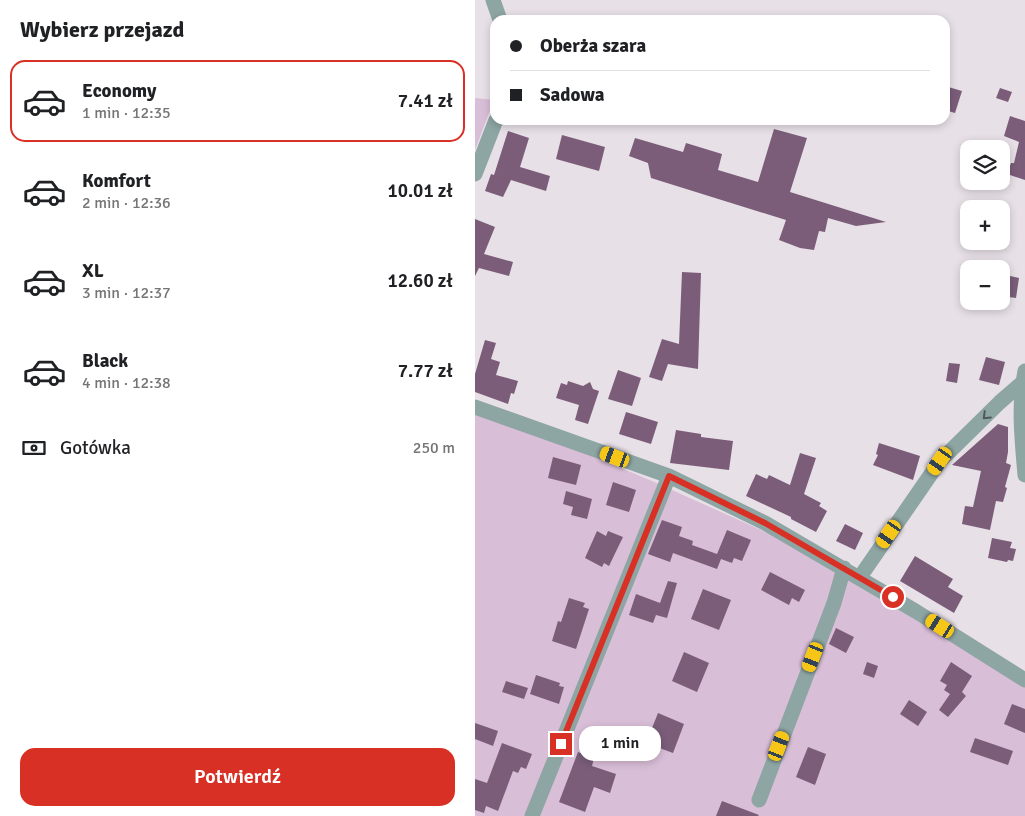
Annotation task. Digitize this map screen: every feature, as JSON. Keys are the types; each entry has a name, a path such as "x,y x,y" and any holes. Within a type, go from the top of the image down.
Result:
{"street":[{"path":"493,0 498,15"},
{"path":"475,174 494,125"},
{"path":"1024,377 1022,430 1025,475"},
{"path":"859,577 940,461 1024,377"},
{"path":"475,407 669,476 765,523 859,577 1025,680"},
{"path":"532,816 669,476"},
{"path":"759,800 833,603 844,568"}],"shaded area":[{"path":"475,98 490,100 490,111 475,150"},
{"path":"475,407 652,481 790,543 1025,686 1025,816 475,816"}],"building":[{"path":"950,87 962,91 955,113 950,112"},
{"path":"1000,88 1012,92 1008,102 996,98"},
{"path":"1010,116 1025,121 1025,180 1010,175 1010,166 1011,163 1014,163 1019,142 1004,136"},
{"path":"774,129 807,138 790,192 886,222 856,226 828,218 825,232 819,231 814,250 800,248 779,240 786,220 651,178 648,163 629,156 635,138 683,152 686,143 722,154 718,170 758,182"},
{"path":"508,131 529,138 520,167 550,176 546,191 511,180 503,197 485,191 491,174 494,175"},
{"path":"562,135 605,147 599,171 556,159"},
{"path":"475,219 495,227 484,254 513,262 509,276 479,268 475,276"},
{"path":"682,272 701,273 698,369 668,364 662,381 649,377 662,339 679,344"},
{"path":"1010,276 1019,278 1016,298 1010,297"},
{"path":"485,340 496,343 491,359 500,362 496,375 518,381 514,394 511,393 508,404 475,392 475,374"},
{"path":"986,357 1005,362 999,385 979,380"},
{"path":"949,363 960,364 957,383 946,381"},
{"path":"618,370 641,378 632,406 608,399"},
{"path":"568,381 583,386 590,382 593,389 599,391 588,424 575,420 579,405 556,398 561,383 567,385"},
{"path":"626,412 658,422 651,444 619,434"},
{"path":"998,424 1008,427 1006,463 1011,465 1003,502 996,501 990,530 962,524 965,506 973,507 981,471 952,465"},
{"path":"676,430 701,434 701,437 733,441 729,470 670,463"},
{"path":"879,443 920,456 913,480 873,465 878,455 876,454"},
{"path":"800,453 816,458 804,494 821,503 819,506 827,511 816,532 791,519 791,517 746,496 756,474 767,479 769,475 790,485"},
{"path":"553,457 581,465 576,485 548,478"},
{"path":"613,482 636,490 629,512 606,505"},
{"path":"566,491 592,499 587,519 571,515 573,507 563,504"},
{"path":"662,520 682,527 679,536 693,541 692,545 717,554 727,530 751,540 742,561 734,558 732,563 721,559 717,569 673,553 670,562 648,554"},
{"path":"845,524 863,533 855,550 836,541"},
{"path":"597,531 606,536 608,531 623,537 609,566 604,563 602,567 585,558"},
{"path":"992,538 1012,542 1010,548 1016,549 1013,561 1008,560 1007,562 988,558"},
{"path":"915,556 953,579 948,587 963,596 954,613 900,581"},
{"path":"770,572 805,590 799,602 792,598 789,605 761,590"},
{"path":"668,581 677,583 667,618 656,615 653,623 629,615 636,594 660,603"},
{"path":"703,589 731,600 719,630 691,619"},
{"path":"569,598 585,603 583,607 589,609 576,649 552,641 558,621 561,622"},
{"path":"836,628 854,637 846,653 829,644"},
{"path":"684,652 709,663 697,692 672,681"},
{"path":"867,662 878,666 874,678 863,674"},
{"path":"951,662 972,676 962,692 966,696 948,717 939,710 950,694 944,690 947,685 940,681"},
{"path":"536,675 560,683 559,686 564,687 559,704 530,694"},
{"path":"506,681 528,688 524,699 502,692"},
{"path":"909,700 927,712 918,726 900,714"},
{"path":"1012,704 1025,709 1025,733 1004,724"},
{"path":"658,713 684,724 673,753 646,743"},
{"path":"475,723 498,731 493,746 475,739"},
{"path":"975,738 1013,751 1008,765 970,752"},
{"path":"502,743 532,754 526,769 521,767 518,773 513,771 498,811 486,806 484,813 475,810 475,779 487,783"},
{"path":"808,747 826,754 815,785 796,777"},
{"path":"578,752 594,758 592,766 616,774 610,793 594,787 585,812 559,802"},
{"path":"722,801 759,815 716,816"}],"route":[{"path":"561,744 669,476 765,523 893,597"}]}
